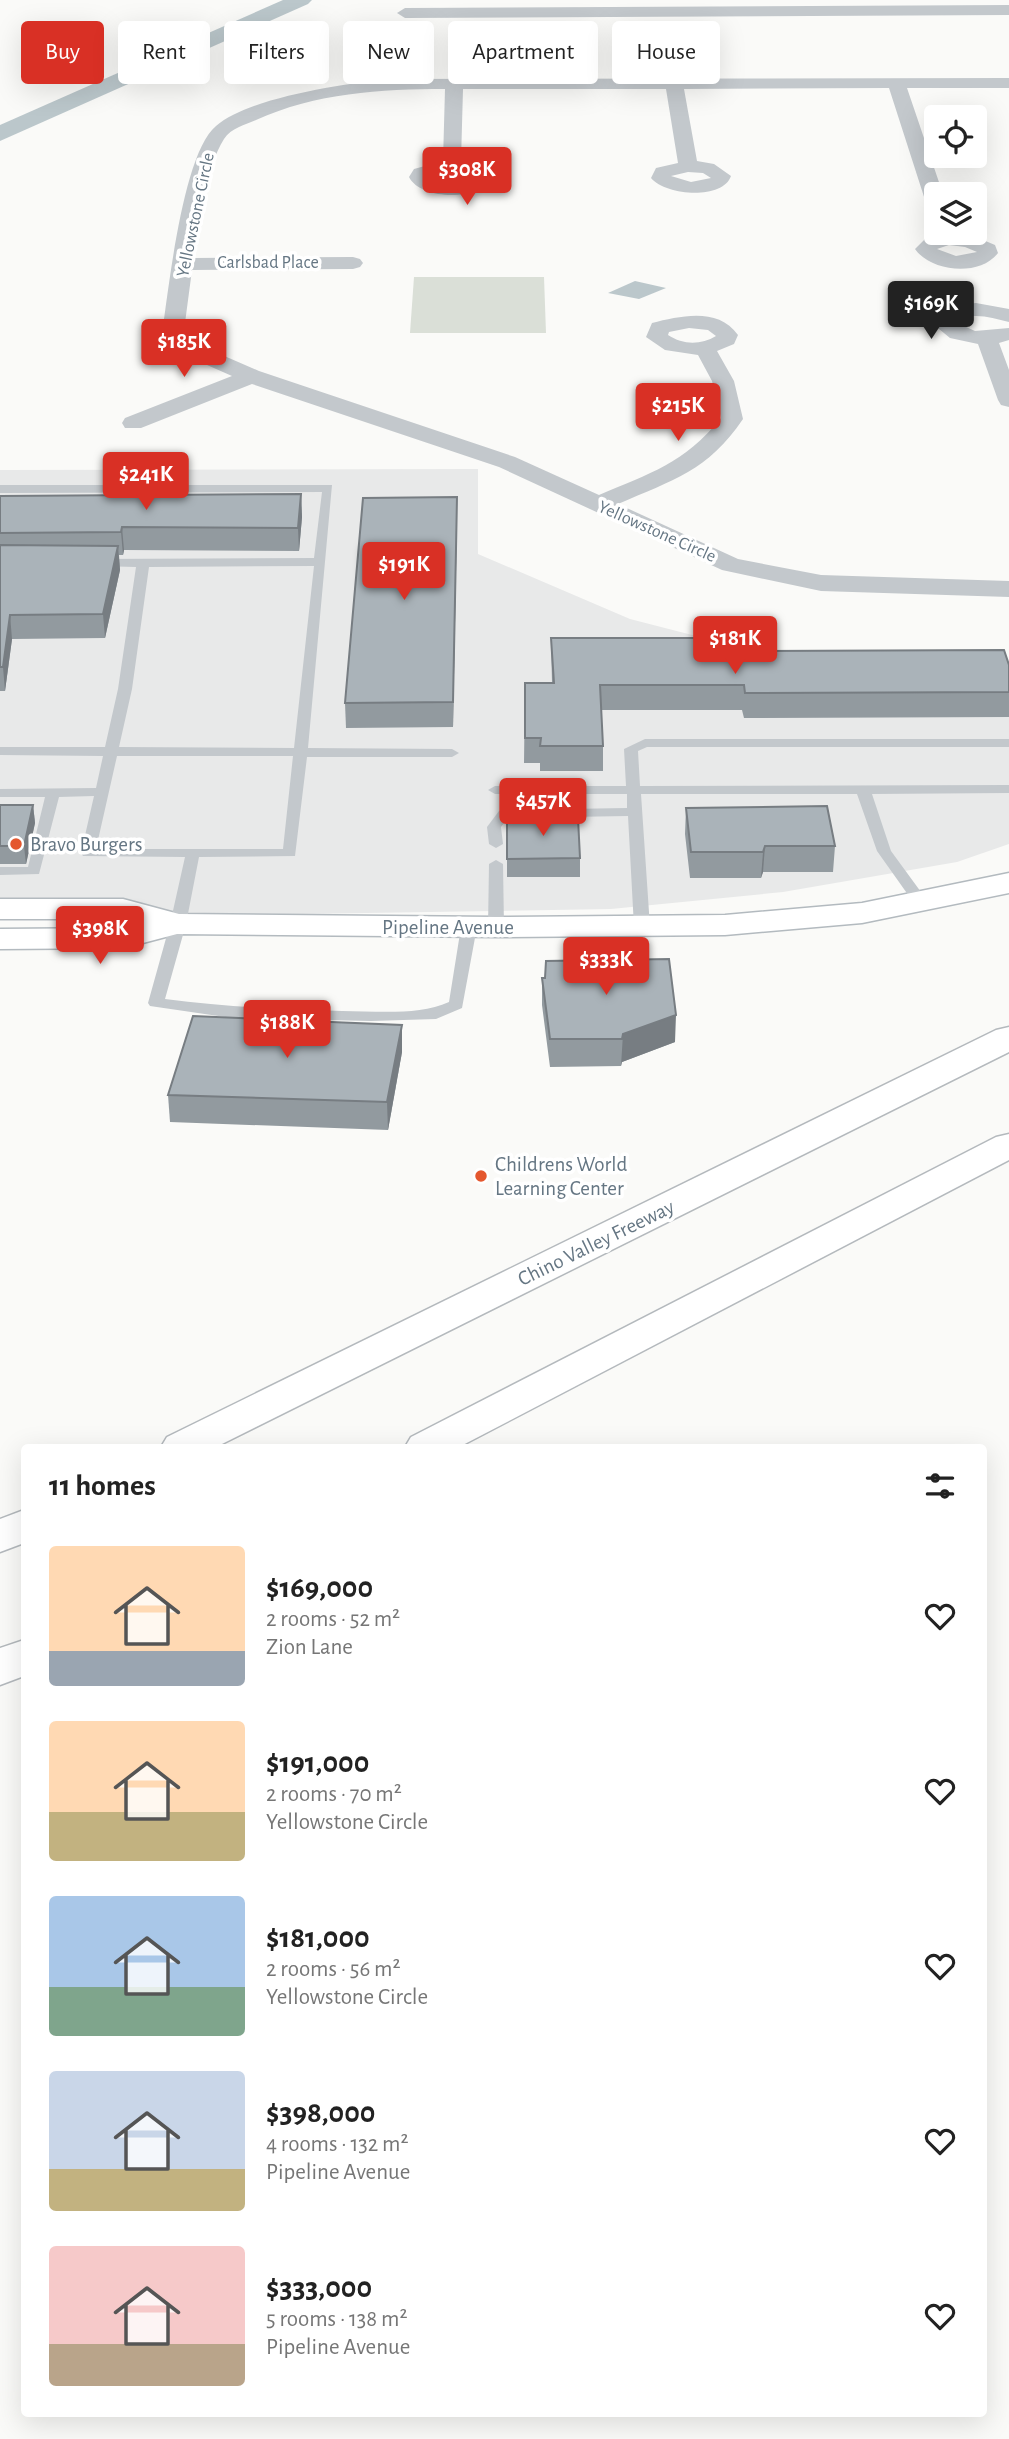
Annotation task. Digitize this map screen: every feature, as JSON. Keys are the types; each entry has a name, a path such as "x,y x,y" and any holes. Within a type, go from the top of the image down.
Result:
{"main road":[{"name":"Pipeline Avenue","path":"0,909 123,909 178,924 642,927 785,922 921,903 1009,883"},
{"name":"Pipeline Avenue","path":"0,939 124,938 178,924"},
{"name":"Chino Valley Freeway","path":"188,1444 1000,1043"},
{"path":"432,1444 1009,1145"},
{"path":"0,1537 21,1526"},
{"path":"0,1668 21,1658"}],"street":[{"path":"405,13 579,6 820,5 1009,10"},
{"name":"Yellowstone Circle","path":"720,83 1009,83"},
{"path":"896,83 929,182"},
{"name":"Yellowstone Circle","path":"448,84 389,84 328,92 269,107 218,133 208,150 183,264 172,341 251,376 507,462 731,565 821,583 1009,589"},
{"path":"452,166 454,84"},
{"path":"674,84 688,166"},
{"name":"Carlsbad Place","path":"183,264 353,263"},
{"path":"1009,316 976,310 951,314 944,324 958,334 986,338 1009,334"},
{"path":"986,338 1009,400"},
{"path":"596,505 677,470 709,448 732,419 727,389 717,364 704,348"},
{"path":"133,423 251,376"}],"lane":[{"path":"0,489 328,488 290,853 88,853 125,689 143,563"},
{"path":"78,562 320,562"},
{"path":"642,927 631,749 645,743 1009,743"},
{"path":"0,751 452,753"},
{"path":"495,790 1009,789"},
{"path":"863,790 884,852 921,903"},
{"path":"0,871 34,871 53,792"},
{"path":"0,793 102,792"},
{"path":"496,844 494,827 504,814 634,812"},
{"path":"193,853 178,924 156,1003 232,1013 371,1016 436,1013 456,1005 483,927 496,864"}],"shaded area":[{"path":"414,277 544,277 546,333 410,333"},
{"path":"635,281 666,288 639,299 608,293"},
{"path":"478,469 478,554 630,619 801,663 1009,662 1009,844 957,862 783,892 611,909 0,919 0,470"}],"building":[{"path":"301,494 298,528 122,527 121,532 0,533 0,496"},
{"path":"457,497 453,702 345,703 363,498"},
{"path":"0,545 118,546 103,614 10,615 3,667 0,667"},
{"path":"551,638 740,638 742,651 1004,650 1009,665 1009,692 745,693 744,685 600,685 603,746 540,746 541,738 525,738 525,683 554,683"},
{"path":"0,805 33,805 24,846 0,846"},
{"path":"827,806 835,846 765,846 763,852 691,852 686,808"},
{"path":"507,818 578,818 580,858 507,859"},
{"path":"669,959 676,1015 623,1034 622,1039 550,1039 542,978 545,978 546,961"},
{"path":"193,1016 402,1025 387,1102 168,1095"}],"waterway":[{"path":"0,134 301,0"}],"place":[{"name":"Bravo Burgers","path":"16,844"},
{"name":"Childrens World Learning Center","path":"481,1176"}]}
